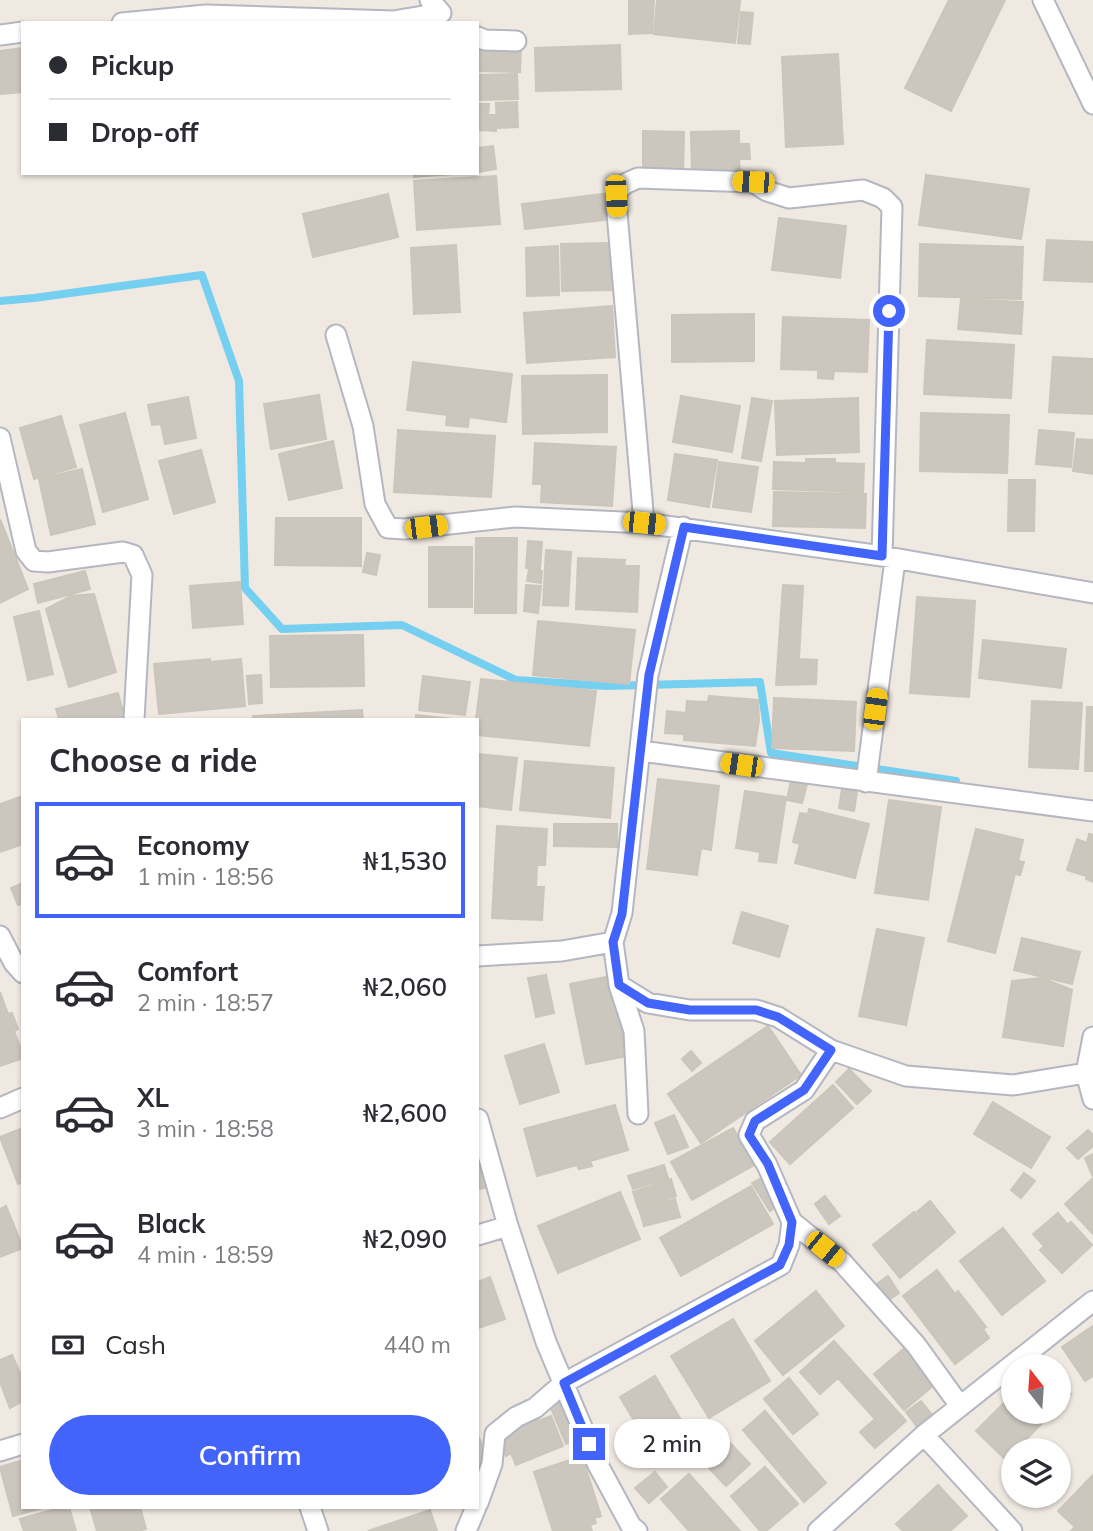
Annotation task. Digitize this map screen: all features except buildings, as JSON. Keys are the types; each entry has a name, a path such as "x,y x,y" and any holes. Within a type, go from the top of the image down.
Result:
{"street":[{"path":"1044,0 1093,104"},
{"path":"132,21 206,7 393,21 441,12"},
{"path":"0,35 21,32"},
{"path":"479,37 516,41"},
{"path":"644,523 617,213 616,196 621,185 638,178 753,182 767,191 789,198 863,190 883,198 892,206 888,558 866,782"},
{"path":"336,335 363,426 375,504 387,528 404,529 515,517 644,523 888,558 1093,593"},
{"path":"0,438 26,551 34,561 48,562 123,552 133,555 142,575 134,718"},
{"path":"638,1114 634,1031 619,985 613,942 622,914 649,675 684,527"},
{"path":"641,751 1093,811"},
{"path":"0,936 21,971"},
{"path":"479,956 562,951 613,942"},
{"path":"619,985 648,1003 690,1010 756,1010 778,1017 831,1050 906,1076 1013,1085 1086,1073"},
{"path":"1093,1037 1086,1073 1093,1099"},
{"path":"831,1050 804,1090 755,1121 749,1135 768,1164 792,1222 842,1262 916,1345 960,1406"},
{"path":"0,1108 21,1099"},
{"path":"479,1123 508,1226 546,1342 598,1465 632,1529"},
{"path":"479,1500 492,1464 495,1434 516,1417 535,1408 564,1383 780,1265 789,1245 792,1222"},
{"path":"479,1235 508,1226"},
{"path":"818,1531 924,1434 1093,1301"},
{"path":"924,1434 1012,1531"},
{"path":"0,1451 21,1445"},
{"path":"311,1509 318,1531"},
{"path":"466,1531 475,1509"}],"waterway":[{"path":"0,301 202,275 239,381 245,588 282,629 402,625 516,680 606,686 760,682 771,753 956,781"}],"route":[{"path":"589,1444 564,1383 780,1265 789,1245 792,1222 768,1164 749,1135 755,1121 804,1090 831,1050 778,1017 756,1010 690,1010 648,1003 619,985 613,942 622,914 649,675 684,527 882,556 889,311"}]}
